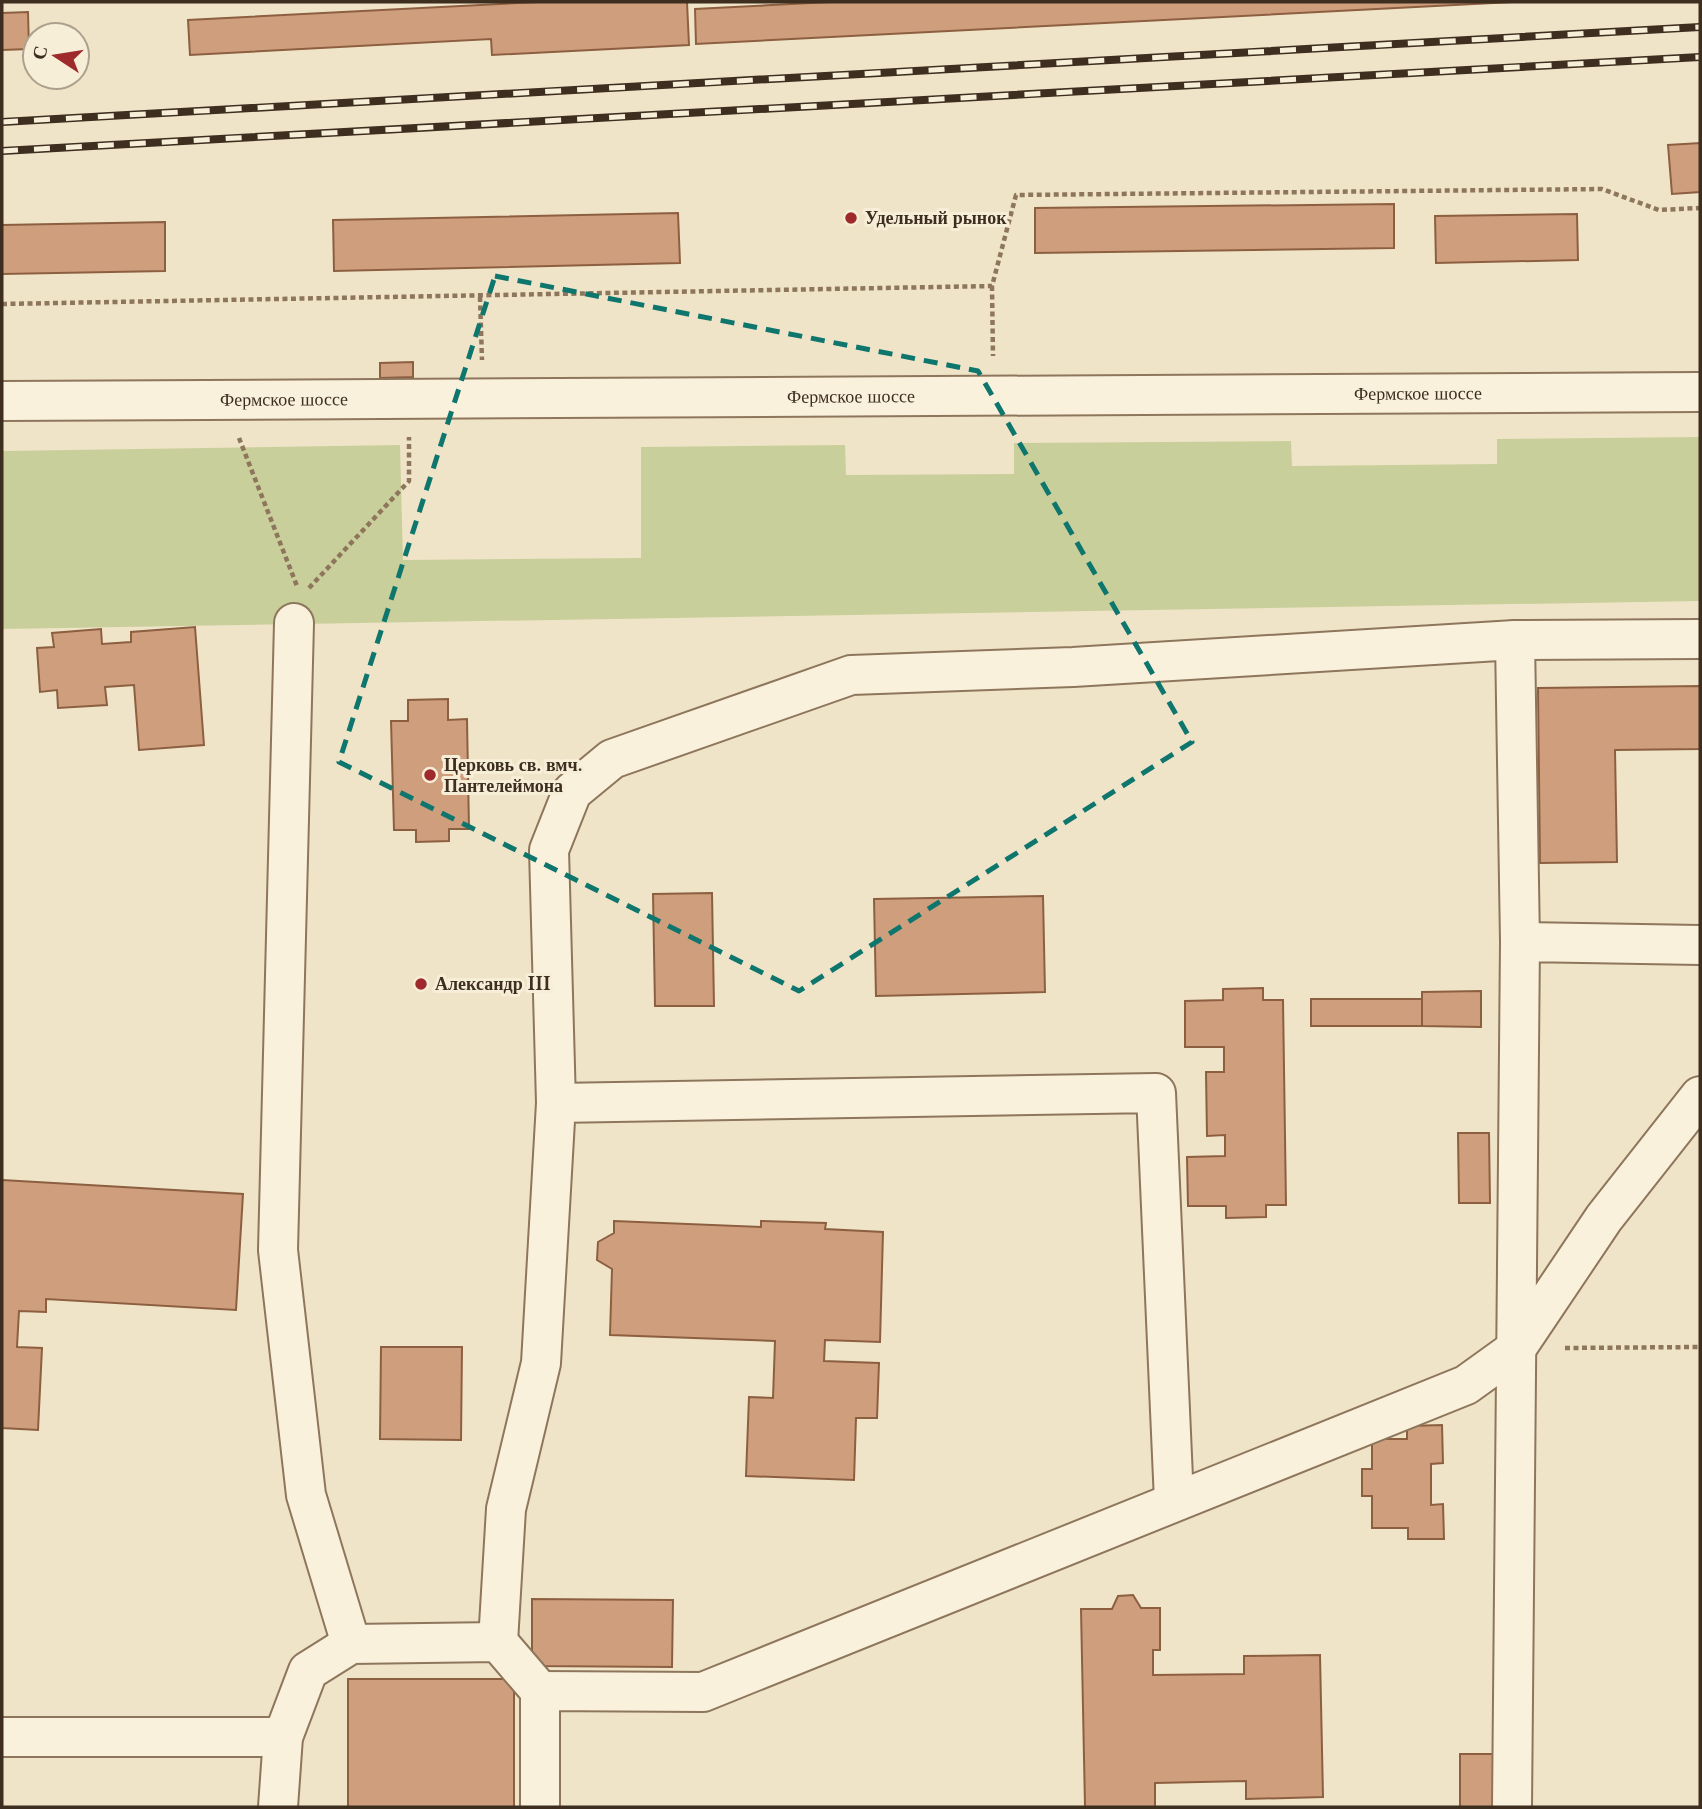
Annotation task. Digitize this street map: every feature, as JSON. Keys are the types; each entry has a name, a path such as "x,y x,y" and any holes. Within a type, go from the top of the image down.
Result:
{"street":[{"name":"Фермское шоссе","path":"2,401 1700,392"},
{"path":"294,623 278,1250 306,1495 351,1644"},
{"path":"540,1807 540,1691 498,1642 506,1509 541,1363 556,1103 549,850 572,792 612,759 851,675 1073,667 1515,640 1700,639"},
{"path":"1512,1807 1520,942 1515,640"},
{"path":"1520,942 1700,945"},
{"path":"556,1103 1156,1093 1174,1501"},
{"path":"540,1691 703,1692 1466,1385 1516,1349 1604,1218 1700,1096"},
{"path":"278,1807 282,1737 309,1671 351,1644 498,1642"},
{"path":"2,1737 282,1737"}],"path":[{"path":"2,304 992,286 1016,195 1602,189 1659,210 1700,208"},
{"path":"236,432 302,597 409,481 409,429"},
{"path":"1516,1349 1700,1347"}],"highlighted area":[{"path":"495,276 978,371 1192,742 799,991 339,762"}],"green space":[{"path":"1700,437 1700,601 2,629 2,451 400,445 403,560 641,558 641,447 845,445 846,475 1014,474 1014,443 1291,441 1292,466 1497,464 1497,439"}],"building":[{"path":"537,2 687,2 689,45 492,55 491,39 190,55 188,20"},
{"path":"830,2 1513,2 696,44 695,9"},
{"path":"28,12 28,21 21,21 21,49 2,50 2,13"},
{"path":"1700,143 1700,192 1672,194 1668,145"},
{"path":"1394,204 1394,248 1035,253 1035,208"},
{"path":"678,213 680,263 334,271 333,220"},
{"path":"1577,214 1578,260 1436,263 1435,216"},
{"path":"165,222 165,271 2,274 2,225"},
{"path":"413,362 413,377 380,378 380,363"},
{"path":"195,627 204,745 139,750 134,685 105,687 107,705 58,708 57,690 40,692 37,648 54,647 52,633 101,629 102,644 131,642 131,632"},
{"path":"1700,686 1700,749 1615,750 1617,862 1540,863 1538,688"},
{"name":"Церковь св. вмч. Пантелеймона","path":"448,699 448,720 467,719 469,829 449,829 449,841 416,842 416,830 394,830 391,721 408,721 408,700"},
{"path":"712,893 714,1006 655,1006 653,894"},
{"path":"1043,896 1045,992 876,996 874,899"},
{"path":"1263,988 1263,1000 1283,1000 1286,1205 1266,1205 1266,1217 1226,1218 1226,1206 1188,1206 1187,1157 1225,1156 1225,1135 1207,1136 1206,1072 1224,1072 1224,1047 1185,1047 1185,1001 1223,1000 1223,989"},
{"path":"1481,991 1481,1027 1422,1026 1422,992"},
{"path":"1311,999 1422,999 1422,1026 1311,1026"},
{"path":"1458,1133 1489,1133 1490,1203 1459,1203"},
{"path":"2,1180 243,1194 236,1310 46,1299 46,1312 19,1311 17,1347 42,1348 38,1430 2,1428"},
{"path":"614,1221 761,1227 761,1221 826,1223 825,1229 883,1232 880,1342 825,1340 824,1361 879,1363 877,1418 856,1418 854,1480 746,1476 749,1397 773,1398 775,1341 610,1335 612,1269 597,1260 598,1242 614,1233"},
{"path":"381,1347 462,1347 461,1440 380,1439"},
{"path":"1442,1425 1443,1463 1431,1464 1431,1505 1443,1504 1444,1539 1408,1539 1408,1528 1372,1528 1372,1496 1362,1496 1362,1469 1372,1469 1372,1439 1407,1439 1407,1426"},
{"path":"1133,1595 1141,1608 1160,1608 1160,1650 1153,1650 1153,1675 1244,1674 1244,1656 1320,1655 1323,1797 1246,1799 1246,1781 1155,1783 1155,1807 1085,1807 1081,1609 1112,1609 1118,1596"},
{"path":"532,1599 673,1600 672,1667 532,1666"},
{"path":"348,1679 514,1679 514,1807 348,1807"},
{"path":"1460,1754 1493,1754 1493,1807 1460,1807"}],"railway":[{"path":"2,122 1700,27"},
{"path":"2,151 1700,57"}],"place":[{"name":"Удельный рынок","path":"851,218"},
{"name":"Церковь св. вмч. Пантелеймона","path":"430,775"},
{"name":"Александр III","path":"421,984"}]}
